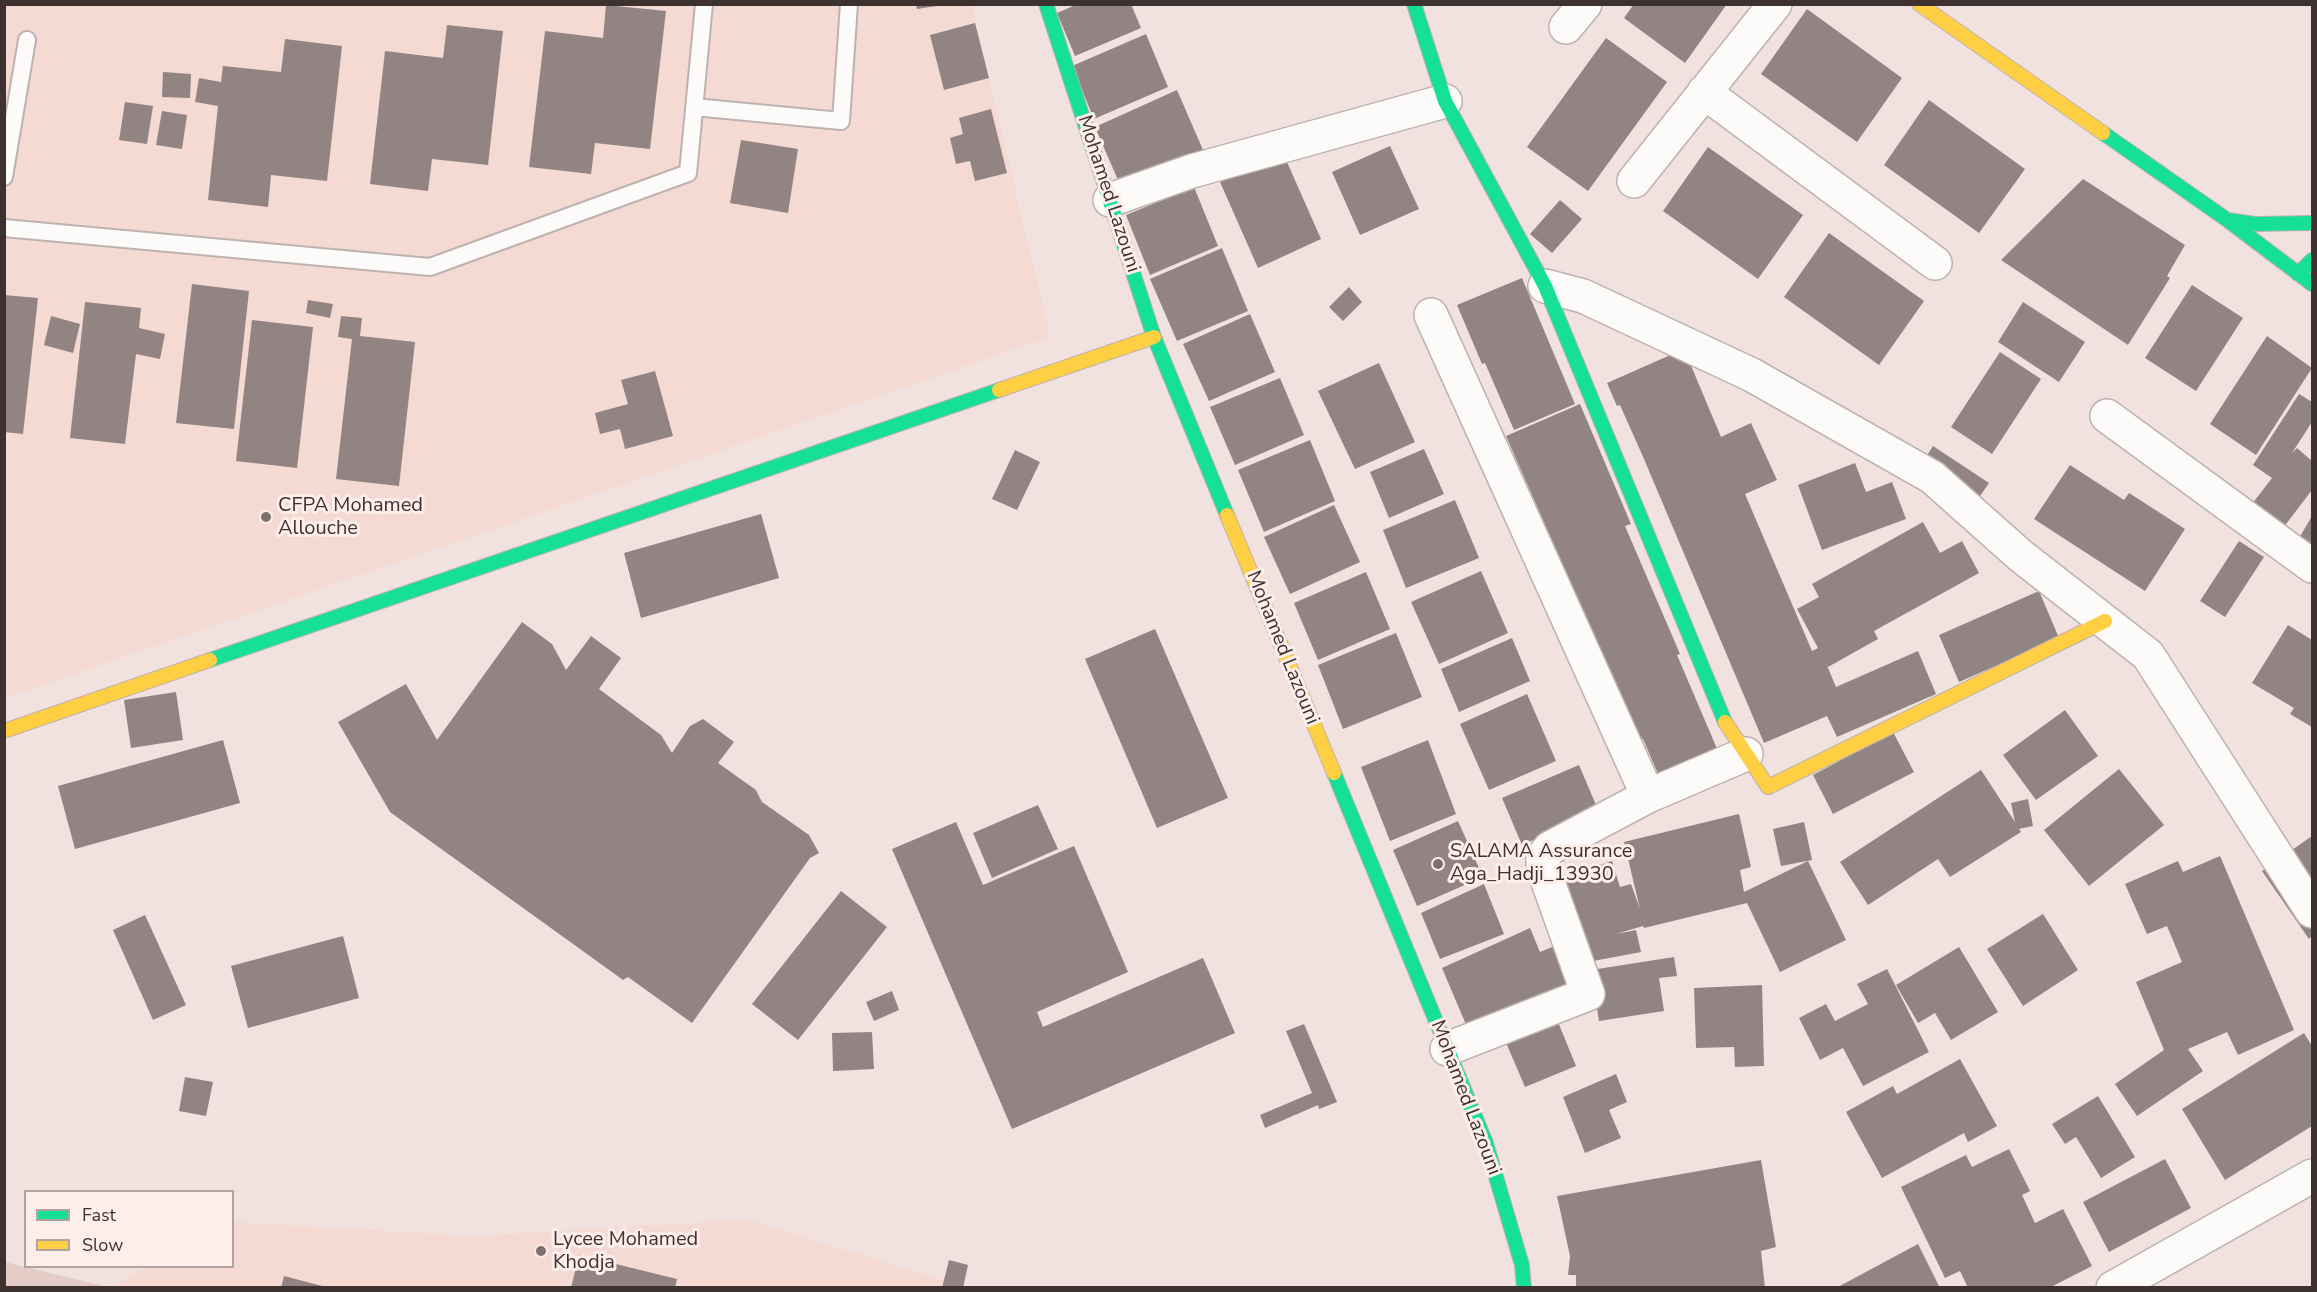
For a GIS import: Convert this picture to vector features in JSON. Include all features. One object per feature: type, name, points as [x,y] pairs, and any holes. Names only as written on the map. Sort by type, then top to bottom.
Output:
[{"type":"main road","name":"Mohamed Lazouni","points":[[1046,4],[1154,337],[1486,1143],[1522,1265],[1524,1287]]},
{"type":"main road","points":[[1414,4],[1445,101],[1545,286],[1724,720],[1768,787],[2105,621]]},
{"type":"main road","points":[[1919,4],[2226,219],[2313,284]]},
{"type":"main road","points":[[2226,219],[2255,224],[2313,224]]},
{"type":"main road","points":[[2298,274],[2313,260]]},
{"type":"main road","points":[[4,731],[1154,337]]},
{"type":"street","points":[[1634,181],[1775,4]]},
{"type":"street","points":[[1704,92],[1935,263]]},
{"type":"street","points":[[1110,200],[1192,171],[1445,101]]},
{"type":"street","points":[[1545,286],[1583,296],[1752,375],[1932,477],[2021,556],[2148,655],[2313,911]]},
{"type":"street","points":[[1431,315],[1648,796]]},
{"type":"street","points":[[2107,416],[2313,566]]},
{"type":"street","points":[[1447,1049],[1588,994],[1542,868],[1543,857],[1550,848],[1648,796],[1746,754]]},
{"type":"street","points":[[2113,1287],[2313,1176]]},
{"type":"lane","points":[[4,228],[430,267],[688,173],[704,4]]},
{"type":"lane","points":[[694,106],[841,121],[849,4]]},
{"type":"lane","points":[[4,177],[27,40]]},
{"type":"shaded area","name":"CFPA Mohamed Allouche","points":[[4,5],[972,5],[1050,337],[5,698]]},
{"type":"shaded area","name":"Lycee Mohamed Khodja","points":[[748,1220],[966,1287],[108,1288],[144,1268],[234,1268],[234,1222],[473,1236]]},
{"type":"shaded area","points":[[5,1262],[108,1287],[5,1287]]},
{"type":"building","points":[[916,4],[936,4],[937,6],[917,9]]},
{"type":"building","points":[[1078,4],[1131,4],[1141,28],[1075,56],[1057,13]]},
{"type":"building","points":[[1634,4],[1727,4],[1685,63],[1624,18]]},
{"type":"building","points":[[606,5],[666,11],[650,149],[595,143],[591,174],[529,167],[545,31],[603,38]]},
{"type":"building","points":[[1807,9],[1902,78],[1857,142],[1761,74]]},
{"type":"building","points":[[975,23],[989,78],[944,90],[930,35]]},
{"type":"building","points":[[447,25],[503,31],[488,165],[432,159],[428,191],[370,184],[385,51],[443,58]]},
{"type":"building","points":[[1146,34],[1168,87],[1094,119],[1072,66]]},
{"type":"building","points":[[1606,38],[1667,82],[1588,191],[1527,147]]},
{"type":"building","points":[[285,39],[342,46],[327,181],[271,175],[268,207],[208,200],[218,106],[195,102],[199,78],[221,82],[223,66],[281,72]]},
{"type":"building","points":[[163,72],[191,74],[190,98],[162,97]]},
{"type":"building","points":[[1177,90],[1203,150],[1121,187],[1095,127]]},
{"type":"building","points":[[1929,100],[2025,169],[1979,233],[1884,165]]},
{"type":"building","points":[[125,102],[153,106],[147,144],[119,140]]},
{"type":"building","points":[[991,109],[1007,173],[975,181],[970,161],[956,164],[950,138],[963,134],[959,118]]},
{"type":"building","points":[[162,111],[187,115],[182,149],[156,145]]},
{"type":"building","points":[[741,140],[798,149],[788,213],[730,203]]},
{"type":"building","points":[[1390,146],[1419,209],[1360,235],[1332,172]]},
{"type":"building","points":[[1708,147],[1803,215],[1758,279],[1663,211]]},
{"type":"building","points":[[1283,153],[1321,239],[1258,268],[1220,182]]},
{"type":"building","points":[[2083,179],[2185,245],[2167,276],[2170,278],[2128,345],[2001,260]]},
{"type":"building","points":[[1194,187],[1218,246],[1150,275],[1126,215]]},
{"type":"building","points":[[1560,200],[1582,219],[1552,253],[1530,234]]},
{"type":"building","points":[[1829,233],[1924,301],[1879,365],[1784,297]]},
{"type":"building","points":[[1222,248],[1248,311],[1177,341],[1150,279]]},
{"type":"building","points":[[1522,278],[1575,404],[1514,430],[1457,305]]},
{"type":"building","points":[[192,284],[249,291],[234,429],[176,423]]},
{"type":"building","points":[[2192,285],[2243,318],[2196,391],[2145,358]]},
{"type":"building","points":[[1349,287],[1362,302],[1343,321],[1329,307]]},
{"type":"building","points":[[4,295],[38,298],[23,434],[4,432]]},
{"type":"building","points":[[308,300],[333,304],[330,318],[306,313]]},
{"type":"building","points":[[85,302],[141,308],[139,328],[165,334],[160,359],[136,354],[125,444],[70,438]]},
{"type":"building","points":[[2023,302],[2085,342],[2059,382],[1998,342]]},
{"type":"building","points":[[1250,314],[1275,372],[1209,401],[1183,344]]},
{"type":"building","points":[[51,316],[80,324],[73,353],[44,345]]},
{"type":"building","points":[[341,316],[362,318],[360,336],[415,342],[399,486],[336,479],[352,339],[338,337]]},
{"type":"building","points":[[252,320],[313,327],[297,468],[236,461]]},
{"type":"building","points":[[2267,336],[2312,368],[2256,455],[2210,424]]},
{"type":"building","points":[[1684,349],[1721,437],[1751,423],[1777,480],[1745,494],[1812,651],[1818,648],[1797,609],[1819,597],[1812,584],[1923,522],[1940,553],[1962,541],[1979,573],[1874,631],[1878,639],[1828,667],[1825,661],[1836,687],[1918,651],[1936,694],[1837,737],[1827,716],[1764,743],[1644,459],[1620,405],[1617,406],[1607,383]]},
{"type":"building","points":[[2000,352],[2041,379],[1992,454],[1951,427]]},
{"type":"building","points":[[1379,363],[1415,442],[1355,469],[1318,391]]},
{"type":"building","points":[[655,371],[673,436],[625,449],[620,429],[600,434],[595,413],[628,404],[621,380]]},
{"type":"building","points":[[1280,378],[1304,435],[1235,465],[1210,407]]},
{"type":"building","points":[[2299,394],[2312,402],[2312,422],[2292,453],[2297,448],[2312,461],[2312,490],[2280,532],[2249,508],[2272,478],[2253,465]]},
{"type":"building","points":[[1580,404],[1631,524],[1625,526],[1680,654],[1677,655],[1721,758],[1662,783],[1643,739],[1640,740],[1506,436]]},
{"type":"building","points":[[1310,440],[1335,501],[1264,532],[1238,470]]},
{"type":"building","points":[[1933,446],[1989,483],[1980,496],[1924,460]]},
{"type":"building","points":[[1424,449],[1444,494],[1389,518],[1370,472]]},
{"type":"building","points":[[1015,450],[1040,462],[1017,510],[992,499]]},
{"type":"building","points":[[1855,463],[1866,492],[1892,482],[1906,519],[1822,550],[1798,485]]},
{"type":"building","points":[[2070,465],[2124,500],[2129,493],[2185,529],[2145,591],[2034,519]]},
{"type":"building","points":[[1455,500],[1479,558],[1406,588],[1383,530]]},
{"type":"building","points":[[1334,505],[1360,562],[1290,594],[1264,537]]},
{"type":"building","points":[[761,514],[779,578],[641,618],[624,553]]},
{"type":"building","points":[[2312,516],[2312,562],[2292,550]]},
{"type":"building","points":[[2239,541],[2264,557],[2225,617],[2200,601]]},
{"type":"building","points":[[1481,571],[1508,633],[1439,664],[1411,602]]},
{"type":"building","points":[[1366,572],[1390,629],[1318,660],[1294,603]]},
{"type":"building","points":[[2039,591],[2059,638],[1959,682],[1939,635]]},
{"type":"building","points":[[522,622],[552,644],[566,670],[591,636],[621,658],[599,689],[661,735],[672,753],[690,726],[703,719],[734,742],[718,763],[756,790],[762,802],[809,835],[819,853],[810,858],[692,1023],[628,977],[623,980],[390,812],[338,722],[406,684],[437,740]]},
{"type":"building","points":[[2288,625],[2312,640],[2312,727],[2290,714],[2294,708],[2252,683]]},
{"type":"building","points":[[1155,629],[1228,798],[1157,828],[1085,659]]},
{"type":"building","points":[[1396,633],[1422,697],[1343,729],[1318,665]]},
{"type":"building","points":[[1512,638],[1530,681],[1459,712],[1441,669]]},
{"type":"building","points":[[176,692],[183,740],[131,748],[124,700]]},
{"type":"building","points":[[1527,694],[1556,761],[1489,790],[1460,724]]},
{"type":"building","points":[[2065,710],[2098,756],[2036,800],[2003,755]]},
{"type":"building","points":[[1893,732],[1914,772],[1833,814],[1813,775]]},
{"type":"building","points":[[223,740],[240,803],[75,849],[58,786]]},
{"type":"building","points":[[1428,740],[1456,814],[1390,841],[1361,767]]},
{"type":"building","points":[[1579,765],[1599,812],[1522,845],[1502,798]]},
{"type":"building","points":[[2119,769],[2164,825],[2089,886],[2044,830]]},
{"type":"building","points":[[1981,770],[2015,822],[2011,803],[2028,799],[2033,826],[2019,829],[2021,832],[1950,877],[1938,859],[1868,905],[1840,862]]},
{"type":"building","points":[[1038,805],[1058,849],[992,878],[973,833]]},
{"type":"building","points":[[1739,814],[1751,867],[1740,870],[1744,892],[1808,861],[1846,940],[1780,972],[1747,903],[1616,934],[1636,930],[1641,952],[1593,961],[1589,943],[1578,946],[1557,879],[1612,861],[1620,887],[1631,884],[1640,909],[1624,842]]},
{"type":"building","name":"SALAMA Assurance Aga_Hadji_13930","points":[[1458,821],[1483,877],[1417,906],[1393,850]]},
{"type":"building","points":[[956,822],[983,885],[1074,846],[1128,972],[1037,1012],[1043,1027],[1203,958],[1235,1033],[1012,1129],[892,849]]},
{"type":"building","points":[[1804,822],[1812,860],[1781,866],[1773,829]]},
{"type":"building","points":[[2312,836],[2312,936],[2309,939],[2262,871]]},
{"type":"building","points":[[2220,856],[2294,1030],[2238,1055],[2227,1032],[2188,1049],[2203,1071],[2137,1116],[2115,1084],[2164,1050],[2136,982],[2182,962],[2167,926],[2147,934],[2125,884],[2178,861],[2183,872]]},
{"type":"building","points":[[1484,884],[1504,934],[1440,959],[1421,913]]},
{"type":"building","points":[[841,891],[887,927],[798,1040],[752,1004]]},
{"type":"building","points":[[2043,914],[2078,970],[2023,1006],[1987,949]]},
{"type":"building","points":[[145,915],[186,1005],[153,1020],[113,930]]},
{"type":"building","points":[[1530,928],[1540,952],[1560,944],[1579,987],[1470,1034],[1442,968]]},
{"type":"building","points":[[343,936],[359,998],[248,1028],[231,966]]},
{"type":"building","points":[[1959,947],[1998,1012],[1951,1040],[1935,1013],[1918,1023],[1896,985]]},
{"type":"building","points":[[1674,957],[1677,976],[1659,978],[1664,1011],[1599,1021],[1591,970]]},
{"type":"building","points":[[1887,969],[1929,1052],[1863,1086],[1843,1048],[1820,1060],[1799,1018],[1826,1004],[1835,1021],[1868,1004],[1857,984]]},
{"type":"building","points":[[1762,985],[1764,1066],[1735,1067],[1734,1047],[1696,1048],[1694,988]]},
{"type":"building","points":[[892,991],[899,1010],[874,1021],[866,1002]]},
{"type":"building","points":[[1556,1017],[1576,1066],[1525,1087],[1504,1038]]},
{"type":"building","points":[[1304,1024],[1337,1102],[1319,1109],[1318,1105],[1265,1128],[1260,1115],[1312,1093],[1286,1031]]},
{"type":"building","points":[[872,1032],[874,1069],[833,1071],[832,1033]]},
{"type":"building","points":[[2304,1033],[2312,1046],[2312,1126],[2225,1180],[2182,1109]]},
{"type":"building","points":[[1960,1059],[1997,1126],[1968,1142],[1964,1133],[1882,1178],[1846,1112],[1893,1086],[1897,1094]]},
{"type":"building","points":[[1616,1074],[1627,1102],[1609,1110],[1621,1138],[1585,1153],[1563,1097]]},
{"type":"building","points":[[185,1077],[213,1082],[206,1116],[179,1111]]},
{"type":"building","points":[[2098,1096],[2135,1157],[2101,1178],[2076,1137],[2065,1144],[2052,1124]]},
{"type":"building","points":[[2009,1149],[2030,1191],[2022,1195],[2035,1223],[2063,1209],[2092,1266],[2049,1288],[1968,1288],[1960,1271],[1945,1278],[1901,1187],[1966,1155],[1972,1167]]},
{"type":"building","points":[[2165,1159],[2191,1208],[2109,1252],[2083,1202]]},
{"type":"building","points":[[1761,1160],[1776,1247],[1761,1251],[1765,1288],[1576,1288],[1576,1275],[1568,1275],[1570,1256],[1557,1196]]},
{"type":"building","points":[[1918,1244],[1940,1288],[1836,1288]]},
{"type":"building","points":[[579,1255],[677,1279],[675,1288],[571,1288]]},
{"type":"building","points":[[949,1260],[968,1265],[963,1288],[942,1288]]},
{"type":"building","points":[[284,1276],[326,1287],[326,1288],[281,1288]]},
{"type":"traffic: fast","points":[[1046,4],[1154,337],[1227,515]]},
{"type":"traffic: fast","points":[[1414,4],[1445,101],[1545,286],[1725,722]]},
{"type":"traffic: fast","points":[[2103,133],[2226,219],[2312,284]]},
{"type":"traffic: fast","points":[[2228,220],[2255,224],[2312,223]]},
{"type":"traffic: fast","points":[[2298,274],[2312,260]]},
{"type":"traffic: fast","points":[[210,660],[999,390]]},
{"type":"traffic: fast","points":[[1334,773],[1486,1143],[1522,1265],[1524,1288]]},
{"type":"traffic: slow","points":[[1919,4],[2103,133]]},
{"type":"traffic: slow","points":[[999,390],[1154,337]]},
{"type":"traffic: slow","points":[[1227,515],[1334,773]]},
{"type":"traffic: slow","points":[[1725,722],[1768,787],[2105,621]]},
{"type":"traffic: slow","points":[[4,731],[210,660]]},
{"type":"place","name":"CFPA Mohamed Allouche","points":[[266,517]]},
{"type":"place","name":"SALAMA Assurance Aga_Hadji_13930","points":[[1438,864]]},
{"type":"place","name":"Lycee Mohamed Khodja","points":[[541,1251]]}]
